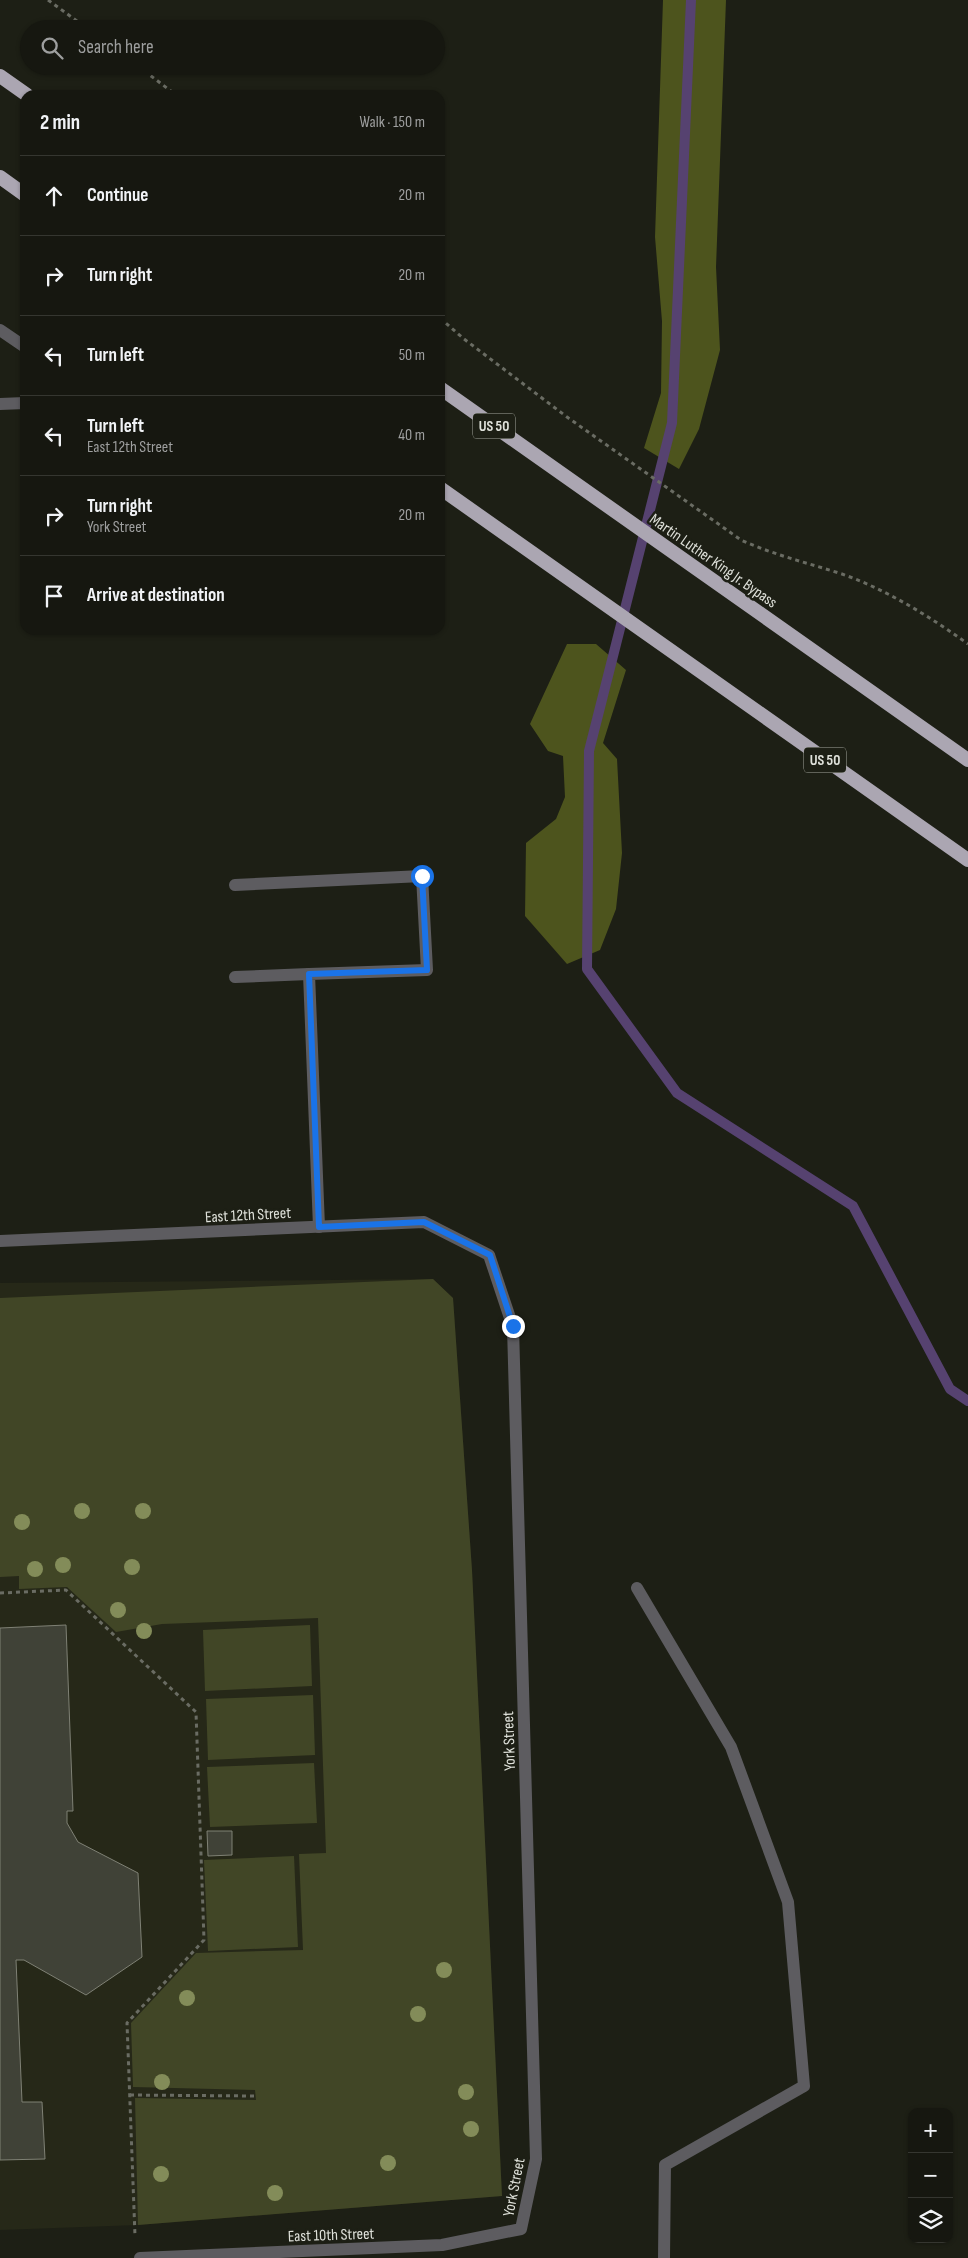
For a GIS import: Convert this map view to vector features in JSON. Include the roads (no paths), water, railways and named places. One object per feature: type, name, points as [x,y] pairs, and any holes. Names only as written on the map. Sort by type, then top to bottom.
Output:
[{"type":"highway","points":[[0,76],[20,90]]},
{"type":"highway","points":[[0,177],[20,191]]},
{"type":"highway","name":"Martin Luther King Jr. Bypass","points":[[445,392],[968,760]]},
{"type":"highway","name":"US 50","points":[[445,492],[968,860]]},
{"type":"street","points":[[0,330],[20,343]]},
{"type":"street","points":[[0,404],[20,403]]},
{"type":"street","points":[[235,885],[422,876],[427,970],[235,977]]},
{"type":"street","points":[[309,974],[319,1227]]},
{"type":"street","name":"East 12th Street","points":[[0,1241],[424,1222],[490,1255]]},
{"type":"street","name":"York Street","points":[[490,1255],[513,1326],[536,2158],[522,2229]]},
{"type":"street","points":[[637,1588],[731,1747],[788,1902],[804,2086],[665,2165],[664,2258]]},
{"type":"street","name":"East 10th Street","points":[[140,2258],[442,2245],[522,2229]]},
{"type":"waterway","points":[[691,0],[672,423],[589,751],[587,969],[677,1093],[853,1206],[950,1389],[968,1401]]}]
